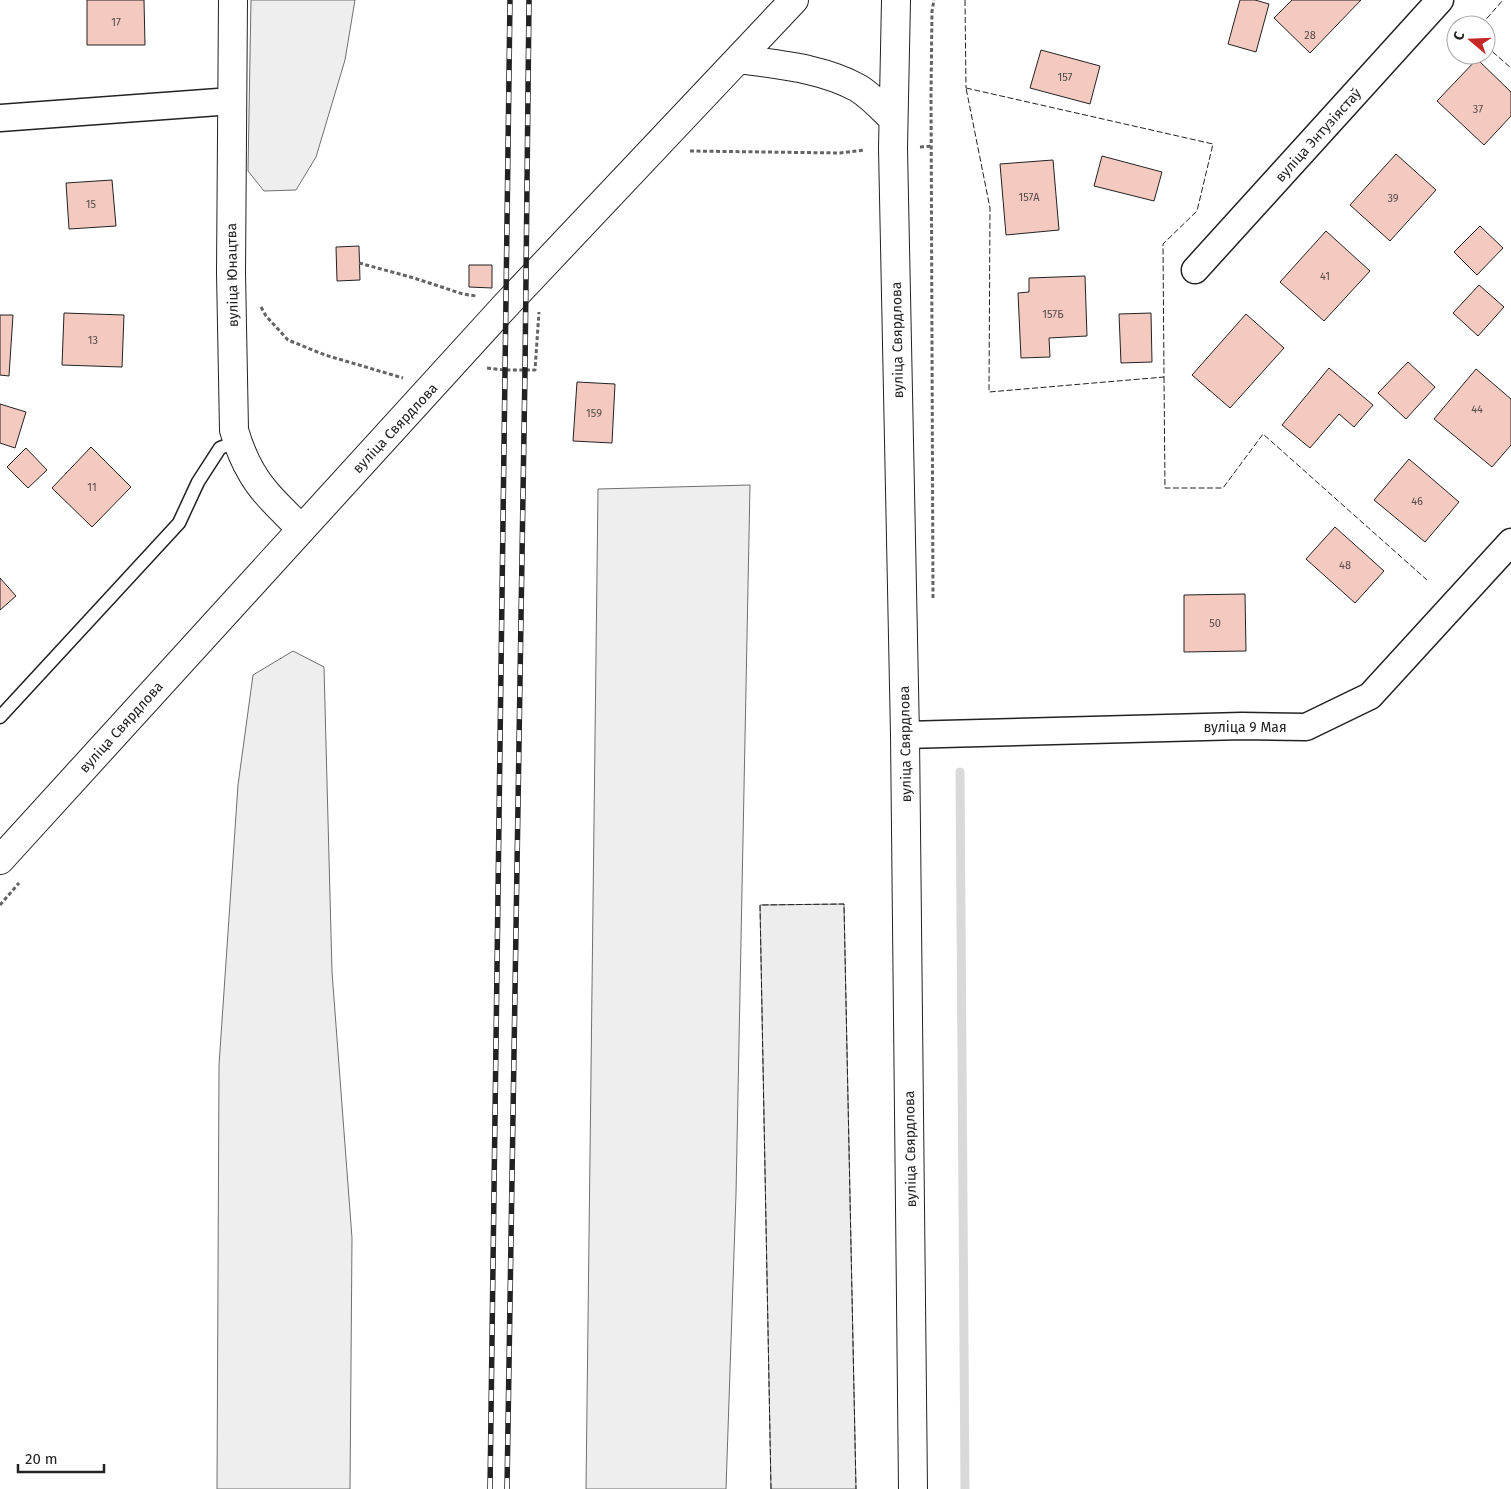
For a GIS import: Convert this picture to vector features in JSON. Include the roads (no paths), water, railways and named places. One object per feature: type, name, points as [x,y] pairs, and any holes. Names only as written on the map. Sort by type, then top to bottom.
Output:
[{"type":"street","name":"вуліца Юнацтва","points":[[233,0],[231,273],[234,430],[252,473],[271,498],[301,529]]},
{"type":"street","name":"вуліца Свярдлова","points":[[7,849],[506,305],[740,60],[794,0]]},
{"type":"street","name":"вуліца Свярдлова","points":[[896,0],[892,148],[905,735],[913,1489]]},
{"type":"street","name":"вуліца Энтузіястаў","points":[[1195,270],[1440,0]]},
{"type":"street","points":[[740,60],[782,65],[828,74],[859,89],[892,118]]},
{"type":"street","points":[[0,118],[232,101]]},
{"type":"street","name":"вуліца 9 Мая","points":[[905,735],[1242,726],[1306,727],[1370,696],[1511,542]]},
{"type":"lane","points":[[0,717],[179,523],[198,482],[220,448],[238,441]]},
{"type":"waterway","points":[[960,772],[965,1489]]},
{"type":"railway","points":[[490,1489],[510,0]]},
{"type":"railway","points":[[507,1489],[529,0]]}]
